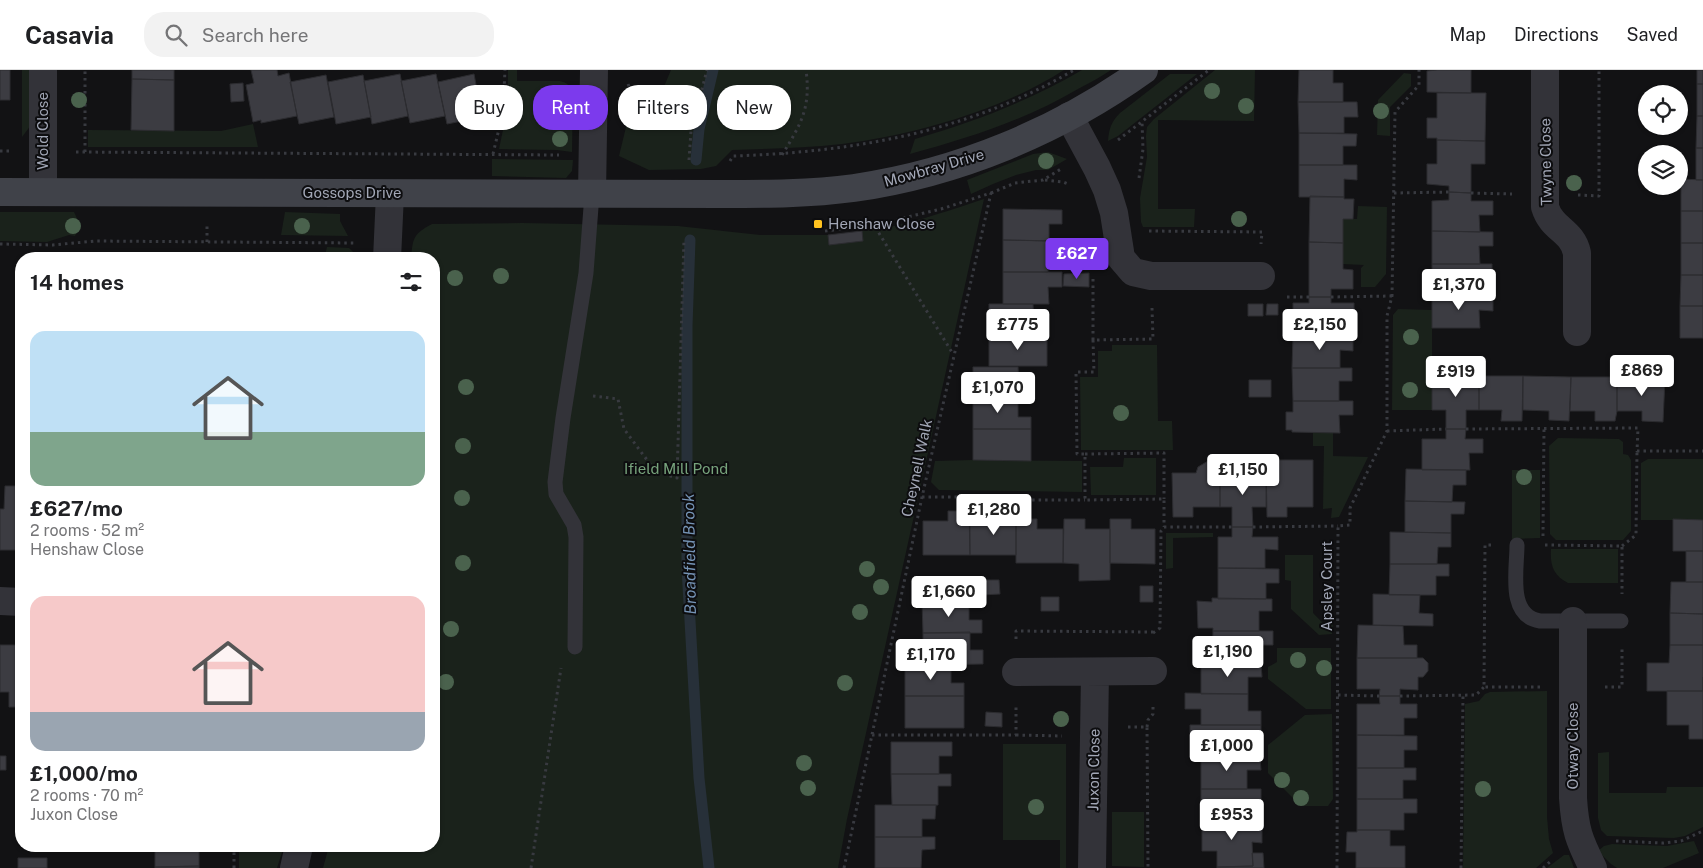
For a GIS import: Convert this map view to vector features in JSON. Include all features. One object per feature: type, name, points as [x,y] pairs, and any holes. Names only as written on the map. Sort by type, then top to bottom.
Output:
[{"type":"street","name":"Wold Close","points":[[43,70],[43,192]]},
{"type":"street","points":[[592,194],[594,70]]},
{"type":"street","name":"Mowbray Drive","points":[[713,194],[810,193],[855,188],[947,166],[1008,146],[1070,116],[1126,83],[1144,70]]},
{"type":"street","name":"Twyne Close","points":[[1545,70],[1545,207],[1553,223],[1568,234],[1575,243],[1577,252],[1577,332]]},
{"type":"street","points":[[1070,116],[1098,168],[1107,190],[1114,213],[1121,258],[1133,272],[1151,276],[1261,276]]},
{"type":"street","name":"Gossops Drive","points":[[0,192],[713,194]]},
{"type":"street","points":[[387,252],[390,194]]},
{"type":"street","points":[[0,601],[15,602]]},
{"type":"street","name":"Otway Close","points":[[1573,621],[1574,823],[1580,844],[1593,868]]},
{"type":"street","points":[[1016,672],[1153,671]]},
{"type":"street","name":"Juxon Close","points":[[1092,868],[1095,672]]},
{"type":"street","points":[[294,868],[298,852]]},
{"type":"lane","points":[[575,647],[576,537],[574,525],[556,494],[555,482],[586,273],[592,194]]},
{"type":"lane","points":[[1517,545],[1517,592],[1523,612],[1533,620],[1621,621]]},
{"type":"path","points":[[85,70],[85,152]]},
{"type":"path","points":[[493,154],[503,112],[505,70]]},
{"type":"path","points":[[688,160],[691,131],[707,70]]},
{"type":"path","points":[[782,155],[800,125],[806,108],[808,82],[806,70]]},
{"type":"path","points":[[729,162],[733,156],[782,155],[842,148],[934,129],[992,111],[1016,101],[1074,70]]},
{"type":"path","name":"Apsley Court","points":[[1337,868],[1338,526],[1350,526],[1350,508],[1387,431],[1387,316],[1392,296],[1395,112],[1419,85],[1419,70]]},
{"type":"path","points":[[1545,194],[1599,196],[1599,70]]},
{"type":"path","points":[[0,152],[552,154],[592,158]]},
{"type":"path","points":[[1394,193],[1450,192]]},
{"type":"path","name":"Cheynell Walk","points":[[844,868],[922,497],[991,193],[941,209],[874,225]]},
{"type":"path","points":[[1471,193],[1512,194]]},
{"type":"path","points":[[0,244],[53,245],[95,241],[358,243],[360,194]]},
{"type":"path","points":[[825,231],[874,225],[954,354]]},
{"type":"path","points":[[567,394],[618,399],[624,429],[656,472],[678,478],[684,239]]},
{"type":"path","points":[[1147,728],[1148,720],[1153,714],[1153,632],[1160,628],[1161,531],[1164,527],[1164,453],[1077,454],[1076,372],[1094,372],[1093,340],[1153,339],[1151,276]]},
{"type":"path","points":[[1331,297],[1392,296]]},
{"type":"path","points":[[1466,429],[1638,428],[1636,535],[1622,546]]},
{"type":"path","points":[[1387,431],[1446,429]]},
{"type":"path","points":[[1637,451],[1703,451]]},
{"type":"path","points":[[1085,454],[1085,500]]},
{"type":"path","points":[[922,497],[1010,497],[1021,500],[1164,499]]},
{"type":"path","points":[[1253,527],[1338,526]]},
{"type":"path","points":[[1164,527],[1232,527]]},
{"type":"path","points":[[531,868],[562,662],[575,647]]},
{"type":"path","points":[[1400,696],[1476,695],[1484,688]]},
{"type":"path","points":[[1461,868],[1462,695]]},
{"type":"path","points":[[1338,696],[1379,696]]},
{"type":"path","points":[[234,852],[234,868]]},
{"type":"green space","points":[[22,70],[33,70],[31,125],[22,137]]},
{"type":"green space","points":[[508,70],[517,70],[517,81],[560,81],[568,85],[533,85],[533,130],[572,130],[572,152],[499,149],[503,130],[523,130],[523,85],[508,85]]},
{"type":"green space","points":[[671,70],[1064,70],[1040,84],[985,109],[928,127],[870,140],[842,144],[732,150],[716,166],[701,169],[649,170],[619,156],[625,130],[707,130],[707,85],[665,85]]},
{"type":"green space","points":[[1082,70],[1111,70],[1058,100],[1017,119],[975,135],[910,154],[915,139],[1001,110]]},
{"type":"green space","points":[[1215,70],[1255,70],[1254,121],[1158,120],[1158,209],[1195,209],[1194,227],[1143,227],[1140,198],[1147,157],[1147,127],[1154,119]]},
{"type":"green space","points":[[1404,73],[1411,74],[1411,86],[1390,107],[1390,136],[1377,135],[1378,100]]},
{"type":"green space","points":[[1170,74],[1197,74],[1118,136],[1108,141],[1114,119]]},
{"type":"green space","points":[[253,124],[258,147],[88,147],[88,130],[221,131]]},
{"type":"green space","points":[[1048,152],[1067,159],[1048,170],[1036,170],[1016,175],[971,194],[967,180],[1033,154]]},
{"type":"green space","points":[[492,159],[573,160],[572,171],[566,178],[492,176]]},
{"type":"green space","name":"Ifield Mill Pond","points":[[984,199],[847,819],[838,868],[323,868],[327,852],[440,852],[440,252],[412,252],[415,237],[432,224],[522,223],[678,226],[760,235],[828,235],[829,245],[863,241],[862,231],[908,223]]},
{"type":"green space","points":[[1358,206],[1387,207],[1386,274],[1375,287],[1361,287],[1361,268],[1364,265],[1343,264],[1343,219],[1357,219]]},
{"type":"green space","points":[[0,212],[74,212],[78,221],[78,229],[75,236],[69,235],[47,242],[0,241]]},
{"type":"green space","points":[[285,212],[340,214],[340,221],[348,236],[281,235]]},
{"type":"green space","points":[[327,247],[349,248],[353,252],[326,252]]},
{"type":"green space","points":[[1398,309],[1432,310],[1432,410],[1392,410],[1393,315]]},
{"type":"green space","points":[[1112,345],[1157,345],[1158,421],[1172,421],[1173,450],[1081,450],[1080,377],[1098,377],[1098,351],[1112,351]]},
{"type":"green space","points":[[1313,432],[1333,432],[1333,456],[1368,457],[1339,517],[1331,518],[1332,508],[1323,509],[1324,446],[1313,446]]},
{"type":"green space","points":[[1558,438],[1619,439],[1623,442],[1623,454],[1628,455],[1631,460],[1631,531],[1623,540],[1556,540],[1550,534],[1549,446]]},
{"type":"green space","points":[[1124,458],[1156,458],[1156,495],[1091,495],[1090,467],[1123,467]]},
{"type":"green space","points":[[1648,459],[1703,459],[1703,520],[1641,520],[1641,463]]},
{"type":"green space","points":[[935,461],[1082,461],[1082,492],[939,490],[931,482]]},
{"type":"green space","points":[[1512,470],[1540,470],[1540,538],[1512,539]]},
{"type":"green space","points":[[1166,533],[1213,533],[1213,537],[1173,538],[1173,568],[1166,569]]},
{"type":"green space","points":[[1551,549],[1618,549],[1618,583],[1568,583],[1559,577],[1554,569],[1551,560]]},
{"type":"green space","points":[[1285,555],[1313,555],[1313,613],[1323,623],[1333,623],[1332,634],[1319,635],[1291,609],[1291,581],[1285,580]]},
{"type":"green space","points":[[1277,648],[1331,648],[1331,709],[1306,709],[1268,679],[1268,667],[1277,662]]},
{"type":"green space","points":[[1547,691],[1547,817],[1549,839],[1553,853],[1536,868],[1463,868],[1465,704],[1479,701],[1485,694],[1490,692]]},
{"type":"green space","points":[[1332,714],[1333,799],[1328,806],[1301,806],[1268,773],[1268,745],[1305,715]]},
{"type":"green space","points":[[1003,744],[1066,744],[1066,868],[1060,868],[1060,840],[1003,840]]},
{"type":"green space","points":[[1609,752],[1609,793],[1666,793],[1667,787],[1703,787],[1703,827],[1685,836],[1674,838],[1607,836],[1601,830],[1598,818],[1598,753]]},
{"type":"green space","points":[[1112,812],[1144,812],[1144,867],[1112,866]]},
{"type":"green space","points":[[1694,841],[1699,853],[1663,868],[1617,868],[1598,851],[1604,846],[1612,844],[1667,846]]},
{"type":"green space","points":[[239,852],[282,852],[277,868],[239,868]]},
{"type":"green space","points":[[1564,855],[1569,855],[1574,868],[1547,868]]},
{"type":"building","points":[[0,70],[10,70],[10,100],[0,100]]},
{"type":"building","points":[[132,70],[174,70],[174,80],[132,79]]},
{"type":"building","points":[[251,70],[277,70],[278,76],[289,73],[297,116],[261,123],[261,120],[253,122],[246,85],[254,83]]},
{"type":"building","points":[[1299,70],[1333,70],[1333,83],[1343,83],[1343,102],[1298,102]]},
{"type":"building","points":[[1471,70],[1471,93],[1427,92],[1427,71]]},
{"type":"building","points":[[1697,70],[1703,70],[1703,84],[1697,84]]},
{"type":"building","points":[[400,74],[408,116],[372,124],[364,81]]},
{"type":"building","points":[[436,74],[445,116],[410,123],[401,81]]},
{"type":"building","points":[[474,74],[476,85],[455,85],[455,122],[447,124],[438,82]]},
{"type":"building","points":[[326,75],[334,117],[299,124],[290,82]]},
{"type":"building","points":[[363,75],[371,117],[336,124],[328,82]]},
{"type":"building","points":[[132,79],[174,80],[174,131],[131,130]]},
{"type":"building","points":[[243,83],[244,101],[231,102],[230,84]]},
{"type":"building","points":[[1697,84],[1703,84],[1703,116],[1697,116]]},
{"type":"building","points":[[1437,93],[1486,93],[1485,141],[1427,138],[1427,118],[1437,118]]},
{"type":"building","points":[[1298,102],[1357,102],[1358,117],[1344,117],[1344,133],[1299,133]]},
{"type":"building","points":[[1697,116],[1703,116],[1703,148],[1696,148]]},
{"type":"building","points":[[1299,133],[1357,134],[1356,146],[1343,146],[1343,165],[1299,165]]},
{"type":"building","points":[[1437,140],[1485,141],[1485,164],[1471,164],[1471,193],[1449,192],[1449,186],[1427,184],[1427,164],[1437,164]]},
{"type":"building","points":[[1696,148],[1703,148],[1703,180],[1696,180]]},
{"type":"building","points":[[1299,165],[1357,165],[1357,180],[1344,179],[1344,197],[1299,197]]},
{"type":"building","points":[[1688,179],[1703,180],[1703,211],[1681,211],[1681,195],[1688,195]]},
{"type":"building","points":[[1449,192],[1471,193],[1471,201],[1493,201],[1493,215],[1479,215],[1480,232],[1432,231],[1432,201],[1449,200]]},
{"type":"building","points":[[1310,196],[1354,199],[1353,219],[1343,219],[1343,243],[1309,242]]},
{"type":"building","points":[[1003,209],[1062,210],[1062,224],[1049,224],[1049,241],[1003,240]]},
{"type":"building","points":[[1681,211],[1703,211],[1703,243],[1681,243]]},
{"type":"building","points":[[862,231],[863,241],[829,245],[828,235]]},
{"type":"building","points":[[1432,231],[1493,232],[1493,246],[1479,246],[1480,264],[1432,264]]},
{"type":"building","points":[[1003,240],[1061,241],[1061,253],[1048,253],[1048,272],[1003,272]]},
{"type":"building","points":[[1309,242],[1343,243],[1343,269],[1353,270],[1353,289],[1331,289],[1331,297],[1309,297]]},
{"type":"building","points":[[1681,243],[1703,243],[1703,275],[1681,275]]},
{"type":"building","points":[[1432,264],[1492,264],[1492,276],[1479,276],[1478,296],[1432,296]]},
{"type":"building","points":[[1003,272],[1062,272],[1062,287],[1048,287],[1049,304],[1003,304]]},
{"type":"building","points":[[1089,273],[1089,287],[1063,286],[1064,274]]},
{"type":"building","points":[[1681,275],[1703,275],[1703,306],[1680,306]]},
{"type":"building","points":[[1432,296],[1493,296],[1493,311],[1479,310],[1480,328],[1432,328]]},
{"type":"building","points":[[1309,297],[1331,297],[1331,303],[1354,303],[1354,318],[1340,318],[1340,337],[1293,336],[1293,303],[1309,303]]},
{"type":"building","points":[[989,304],[1033,304],[1034,323],[1047,323],[1047,336],[989,335]]},
{"type":"building","points":[[1248,304],[1263,304],[1263,316],[1248,316]]},
{"type":"building","points":[[1267,304],[1278,304],[1278,315],[1266,315]]},
{"type":"building","points":[[1680,306],[1703,306],[1703,338],[1680,338]]},
{"type":"building","points":[[989,335],[1047,336],[1047,366],[989,366]]},
{"type":"building","points":[[1293,336],[1353,336],[1353,351],[1340,350],[1340,368],[1292,368]]},
{"type":"building","points":[[973,367],[1018,367],[1019,384],[1032,384],[1032,398],[973,398]]},
{"type":"building","points":[[1292,368],[1352,368],[1352,381],[1339,381],[1339,401],[1293,401]]},
{"type":"building","points":[[1432,375],[1479,376],[1479,410],[1466,410],[1466,429],[1446,429],[1446,410],[1432,410]]},
{"type":"building","points":[[1479,376],[1523,376],[1522,421],[1501,421],[1502,410],[1479,410]]},
{"type":"building","points":[[1523,376],[1571,377],[1569,421],[1549,420],[1549,411],[1523,410]]},
{"type":"building","points":[[1571,377],[1617,377],[1617,411],[1615,421],[1595,421],[1595,411],[1570,411]]},
{"type":"building","points":[[1617,377],[1665,378],[1663,422],[1642,421],[1642,411],[1617,411]]},
{"type":"building","points":[[1249,380],[1271,380],[1271,397],[1249,397]]},
{"type":"building","points":[[973,398],[1018,398],[1018,417],[1031,417],[1031,429],[973,429]]},
{"type":"building","points":[[1293,401],[1353,401],[1353,415],[1339,415],[1340,433],[1292,432],[1292,430],[1286,430],[1286,412],[1293,412]]},
{"type":"building","points":[[973,429],[1031,429],[1031,461],[973,460]]},
{"type":"building","points":[[1446,429],[1466,429],[1465,439],[1483,439],[1483,453],[1469,453],[1470,470],[1422,470],[1422,439],[1446,439]]},
{"type":"building","points":[[1266,460],[1313,460],[1313,507],[1287,507],[1287,517],[1267,517]]},
{"type":"building","points":[[1208,461],[1217,466],[1220,473],[1220,507],[1193,507],[1193,517],[1173,517],[1172,473],[1196,473],[1198,467]]},
{"type":"building","points":[[1406,469],[1466,470],[1466,485],[1453,485],[1452,502],[1405,501]]},
{"type":"building","points":[[1220,473],[1266,473],[1266,507],[1252,507],[1253,527],[1232,527],[1232,507],[1220,507]]},
{"type":"building","points":[[5,486],[15,486],[15,550],[0,550],[0,509],[4,509]]},
{"type":"building","points":[[1405,501],[1465,502],[1464,514],[1451,514],[1451,533],[1405,532]]},
{"type":"building","points":[[948,511],[969,511],[970,555],[923,555],[923,521],[948,521]]},
{"type":"building","points":[[996,512],[1016,512],[1016,555],[970,555],[970,521],[996,522]]},
{"type":"building","points":[[1016,519],[1037,519],[1037,529],[1063,529],[1063,563],[1016,563]]},
{"type":"building","points":[[1064,519],[1085,519],[1085,529],[1110,529],[1110,580],[1079,581],[1079,564],[1063,563]]},
{"type":"building","points":[[1110,519],[1131,519],[1131,529],[1155,529],[1155,564],[1110,563]]},
{"type":"building","points":[[1673,519],[1703,520],[1703,551],[1673,551]]},
{"type":"building","points":[[1232,527],[1253,527],[1252,537],[1278,537],[1278,550],[1265,549],[1265,568],[1218,568],[1218,537],[1232,537]]},
{"type":"building","points":[[1390,532],[1451,533],[1451,547],[1438,547],[1437,564],[1390,564]]},
{"type":"building","points":[[1686,551],[1703,551],[1703,582],[1686,582]]},
{"type":"building","points":[[1390,564],[1449,564],[1449,576],[1436,576],[1436,595],[1389,595]]},
{"type":"building","points":[[1218,568],[1279,569],[1279,583],[1266,583],[1266,599],[1218,599]]},
{"type":"building","points":[[981,580],[999,580],[1000,594],[981,595]]},
{"type":"building","points":[[1671,582],[1703,582],[1703,614],[1670,613]]},
{"type":"building","points":[[1140,586],[1153,586],[1153,602],[1140,602]]},
{"type":"building","points":[[1373,594],[1420,595],[1419,613],[1433,614],[1433,626],[1373,625]]},
{"type":"building","points":[[1041,597],[1059,597],[1059,611],[1041,611]]},
{"type":"building","points":[[1212,598],[1272,599],[1272,611],[1259,611],[1259,631],[1213,631],[1213,628],[1198,628],[1197,601],[1212,602]]},
{"type":"building","points":[[969,601],[969,620],[982,620],[982,633],[923,633],[922,602]]},
{"type":"building","points":[[1670,613],[1703,614],[1703,645],[1670,645]]},
{"type":"building","points":[[1358,625],[1403,626],[1404,645],[1417,645],[1417,658],[1357,658]]},
{"type":"building","points":[[1213,631],[1273,631],[1273,645],[1260,645],[1259,663],[1212,663]]},
{"type":"building","points":[[970,632],[970,650],[983,650],[983,664],[923,665],[923,633]]},
{"type":"building","points":[[0,645],[15,645],[15,707],[9,707],[9,692],[0,692]]},
{"type":"building","points":[[1670,645],[1703,645],[1703,691],[1647,691],[1647,663],[1669,663]]},
{"type":"building","points":[[1357,658],[1423,658],[1428,663],[1428,671],[1423,677],[1418,677],[1418,690],[1400,689],[1400,696],[1379,696],[1380,689],[1357,689]]},
{"type":"building","points":[[1201,663],[1261,663],[1262,677],[1248,677],[1248,694],[1201,694]]},
{"type":"building","points":[[905,665],[951,665],[951,683],[964,683],[964,696],[905,696]]},
{"type":"building","points":[[1667,691],[1703,691],[1703,739],[1689,739],[1689,725],[1667,725]]},
{"type":"building","points":[[1185,693],[1248,694],[1248,711],[1261,711],[1261,725],[1201,725],[1201,709],[1185,709]]},
{"type":"building","points":[[905,696],[964,696],[964,728],[905,728]]},
{"type":"building","points":[[1379,696],[1400,696],[1400,704],[1417,704],[1417,718],[1404,718],[1404,735],[1357,735],[1357,704],[1380,704]]},
{"type":"building","points":[[986,712],[1002,713],[1002,727],[985,726]]},
{"type":"building","points":[[1190,725],[1261,725],[1261,739],[1248,740],[1248,757],[1190,757]]},
{"type":"building","points":[[1357,735],[1417,736],[1417,750],[1404,750],[1404,768],[1357,768]]},
{"type":"building","points":[[891,742],[952,742],[952,756],[939,756],[939,774],[891,774]]},
{"type":"building","points":[[0,756],[6,756],[6,770],[0,770]]},
{"type":"building","points":[[1201,757],[1260,757],[1261,770],[1247,770],[1247,789],[1201,789]]},
{"type":"building","points":[[1357,768],[1416,768],[1416,780],[1403,780],[1403,799],[1357,799]]},
{"type":"building","points":[[891,774],[951,774],[951,786],[938,786],[938,805],[892,805]]},
{"type":"building","points":[[1201,789],[1261,789],[1261,803],[1248,803],[1248,820],[1201,820]]},
{"type":"building","points":[[1357,799],[1417,799],[1417,813],[1404,813],[1404,830],[1357,830]]},
{"type":"building","points":[[875,805],[936,805],[935,819],[922,819],[922,837],[875,837]]},
{"type":"building","points":[[1202,820],[1248,820],[1262,822],[1262,843],[1252,842],[1253,866],[1217,867],[1217,851],[1202,851]]},
{"type":"building","points":[[1357,830],[1390,830],[1390,846],[1405,846],[1405,868],[1356,868],[1356,852],[1346,852],[1347,832],[1357,832]]},
{"type":"building","points":[[875,837],[935,837],[935,849],[922,850],[921,868],[875,868]]},
{"type":"building","points":[[155,852],[199,852],[199,866],[155,867]]},
{"type":"building","points":[[1252,853],[1263,853],[1264,868],[1217,868],[1253,866]]},
{"type":"building","points":[[18,858],[47,858],[47,868],[18,868]]},
{"type":"building","points":[[199,866],[199,868],[155,868],[155,867]]},
{"type":"waterway","name":"Broadfield Brook","points":[[696,160],[699,129],[713,70]]},
{"type":"waterway","name":"Broadfield Brook","points":[[690,240],[687,326],[687,568],[699,778],[709,868]]},
{"type":"place","name":"Henshaw Close","points":[[818,224]]}]
